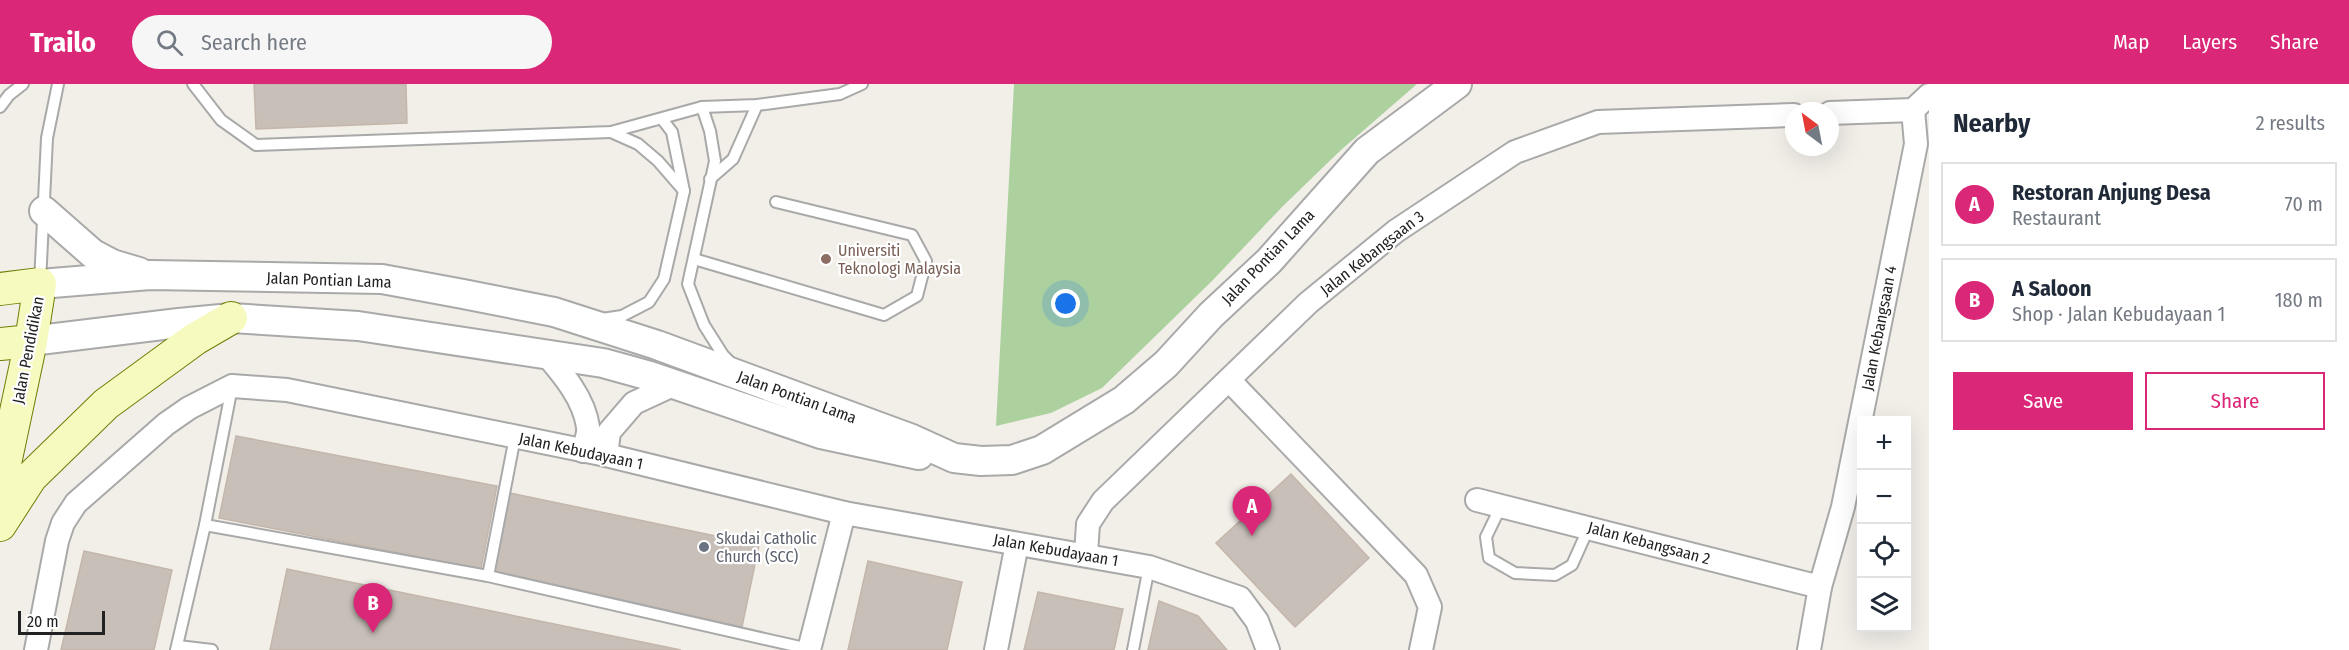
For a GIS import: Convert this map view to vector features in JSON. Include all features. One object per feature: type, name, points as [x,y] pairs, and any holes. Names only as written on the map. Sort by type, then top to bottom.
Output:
[{"type":"main road","name":"Jalan Pontian Lama","points":[[0,289],[40,284]]},
{"type":"main road","name":"Jalan Pendidikan","points":[[0,487],[31,341],[40,284]]},
{"type":"main road","points":[[0,525],[31,477],[106,404],[195,339],[231,318]]},
{"type":"main road","points":[[0,344],[31,341]]},
{"type":"street","name":"Jalan Pontian Lama","points":[[40,284],[150,275],[382,279],[555,312],[657,345],[912,439],[954,458],[981,461],[1012,460],[1042,450],[1124,400],[1166,364],[1211,315],[1269,261],[1367,151],[1458,84]]},
{"type":"street","points":[[1839,112],[1921,103]]},
{"type":"street","name":"Jalan Kebangsaan 4","points":[[1809,650],[1820,587],[1843,507],[1916,144],[1921,103]]},
{"type":"street","name":"Jalan Kebangsaan 3","points":[[1086,554],[1088,524],[1102,501],[1308,303],[1396,231],[1515,152],[1598,122],[1785,114]]},
{"type":"street","points":[[44,211],[93,254],[112,264],[150,275]]},
{"type":"street","points":[[31,341],[179,322],[231,318],[358,326],[544,352],[603,363],[675,384],[821,434],[907,454],[954,458]]},
{"type":"street","points":[[544,352],[575,392],[599,430],[606,455]]},
{"type":"street","points":[[1229,380],[1416,575],[1430,607],[1421,650]]},
{"type":"street","points":[[583,451],[599,430],[634,403],[675,384]]},
{"type":"street","points":[[36,650],[57,541],[63,523],[76,503],[166,424],[189,408],[232,386]]},
{"type":"street","name":"Jalan Kebudayaan 1","points":[[232,386],[287,390],[606,455],[844,513],[1086,554],[1149,567],[1240,598],[1257,621],[1268,650]]},
{"type":"street","name":"Jalan Kebangsaan 2","points":[[1477,500],[1820,587]]},
{"type":"street","points":[[809,650],[844,513]]},
{"type":"street","points":[[996,650],[1017,544]]},
{"type":"lane","points":[[0,107],[9,95],[23,84]]},
{"type":"lane","points":[[40,284],[47,138],[58,84]]},
{"type":"lane","points":[[193,84],[221,120],[256,145],[611,132],[702,107],[757,105],[840,94],[862,84]]},
{"type":"lane","points":[[710,179],[733,159],[757,105]]},
{"type":"lane","points":[[702,107],[710,130],[715,161],[688,284],[704,325],[723,355],[747,378]]},
{"type":"lane","points":[[555,312],[590,320],[622,316],[649,302],[664,279],[684,191],[672,132],[662,119]]},
{"type":"lane","points":[[611,132],[638,144],[684,191]]},
{"type":"lane","points":[[694,259],[884,315],[917,296],[926,261],[912,235],[776,202]]},
{"type":"lane","points":[[212,650],[177,648],[206,525],[232,386]]},
{"type":"lane","points":[[489,576],[516,437]]},
{"type":"lane","points":[[1501,506],[1486,537],[1489,558],[1515,573],[1555,575],[1572,565],[1589,527]]},
{"type":"lane","points":[[206,525],[489,576],[809,650]]},
{"type":"lane","points":[[1133,650],[1149,567]]},
{"type":"green space","points":[[1014,84],[1417,84],[1341,150],[1102,388],[1051,413],[996,426]]},
{"type":"building","points":[[254,84],[406,84],[407,123],[256,129]]},
{"type":"building","points":[[236,436],[497,486],[481,569],[219,518]]},
{"type":"building","points":[[1291,474],[1369,558],[1295,627],[1216,543]]},
{"type":"building","points":[[510,493],[759,545],[742,627],[492,575]]},
{"type":"building","points":[[84,551],[172,570],[154,650],[61,650]]},
{"type":"building","points":[[868,561],[962,582],[947,650],[848,650]]},
{"type":"building","points":[[287,569],[681,650],[270,650]]},
{"type":"building","points":[[1038,592],[1123,609],[1114,650],[1024,650]]},
{"type":"building","points":[[1159,601],[1198,616],[1227,650],[1148,650]]},
{"type":"place","name":"Universiti Teknologi Malaysia","points":[[826,259]]},
{"type":"place","name":"Restoran Anjung Desa","points":[[1252,536]]},
{"type":"place","name":"Skudai Catholic Church (SCC)","points":[[704,547]]},
{"type":"place","name":"A Saloon","points":[[373,633]]}]
